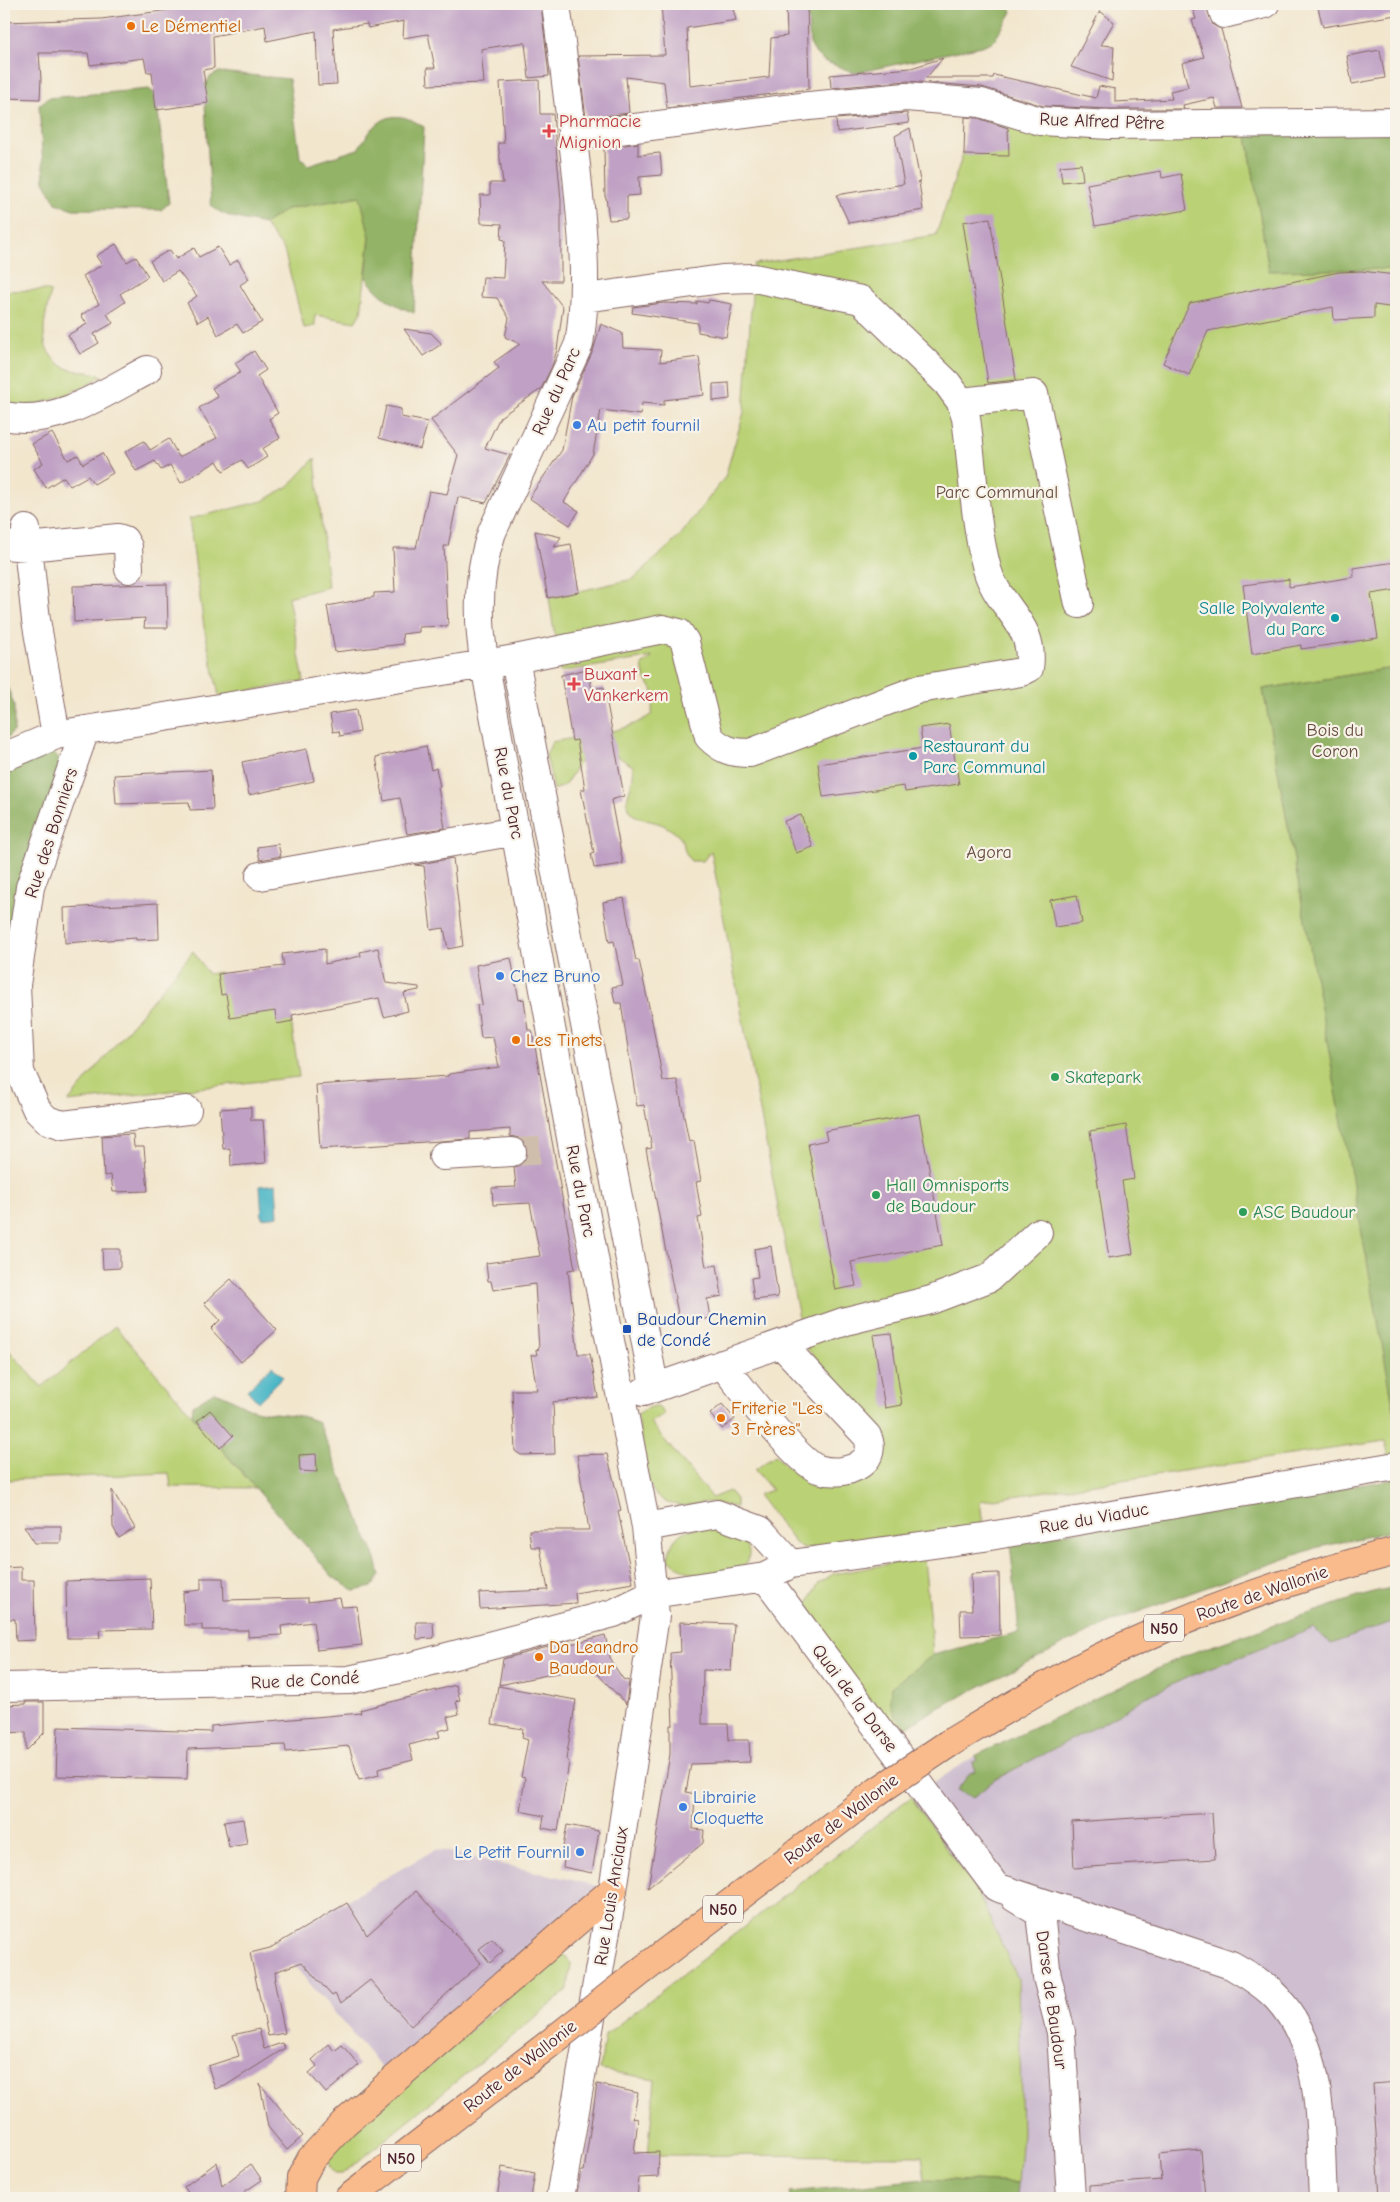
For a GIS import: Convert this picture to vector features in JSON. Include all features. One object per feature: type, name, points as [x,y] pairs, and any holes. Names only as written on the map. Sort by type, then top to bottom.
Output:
[{"type":"main road","name":"Route de Wallonie","points":[[349,2198],[644,1969],[878,1791],[948,1744],[1029,1696],[1129,1643],[1269,1588],[1396,1551]]},
{"type":"main road","points":[[300,2198],[301,2178],[311,2159],[343,2124],[613,1890]]},
{"type":"street","name":"Rue du Parc","points":[[556,4],[572,136],[584,265],[585,298],[579,344],[492,532],[483,558],[480,610],[484,665],[537,946],[563,1149],[620,1400],[646,1527],[653,1594]]},
{"type":"street","points":[[1221,4],[1224,14],[1265,4]]},
{"type":"street","name":"Rue Alfred Pêtre","points":[[572,136],[809,106],[906,97],[981,103],[1040,121],[1110,125],[1396,122]]},
{"type":"street","points":[[4,758],[56,735],[484,665],[663,629],[679,633],[685,642],[709,737],[719,747],[734,753],[750,753],[920,689],[1021,672],[1029,668],[1030,658],[1026,632],[996,590],[988,569],[979,525],[966,418],[961,402],[946,383],[861,300],[754,278],[722,280],[585,298]]},
{"type":"street","points":[[6,417],[51,414],[74,408],[147,370]]},
{"type":"street","points":[[961,402],[1034,394],[1079,604]]},
{"type":"street","points":[[56,735],[36,620],[19,540],[118,538],[124,540],[128,546],[129,568]]},
{"type":"street","name":"Rue du Parc","points":[[516,659],[652,1380],[659,1386]]},
{"type":"street","name":"Rue des Bonniers","points":[[85,730],[30,888],[16,985],[20,1072],[36,1110],[47,1120],[63,1125],[187,1110]]},
{"type":"street","points":[[260,876],[516,831]]},
{"type":"street","points":[[537,946],[569,940]]},
{"type":"street","points":[[443,1156],[512,1152]]},
{"type":"street","points":[[620,1400],[846,1321],[931,1300],[989,1278],[1038,1233]]},
{"type":"street","points":[[722,1364],[788,1443],[818,1468],[839,1471],[850,1470],[860,1466],[868,1456],[871,1443],[867,1436],[780,1344]]},
{"type":"street","name":"Rue du Viaduc","points":[[653,1594],[765,1577],[791,1564],[984,1537],[1396,1466]]},
{"type":"street","points":[[646,1527],[717,1514],[760,1530],[791,1564]]},
{"type":"street","name":"Quai de la Darse","points":[[765,1577],[996,1887]]},
{"type":"street","name":"Rue de Condé","points":[[4,1687],[349,1680],[413,1666],[614,1613],[653,1594]]},
{"type":"street","name":"Rue Louis Anciaux","points":[[560,2198],[613,1890],[655,1616],[653,1594]]},
{"type":"street","points":[[996,1887],[1231,1965],[1254,1979],[1277,1999],[1304,2041],[1317,2087],[1323,2198]]},
{"type":"street","name":"Darse de Baudour","points":[[996,1887],[1040,1913],[1047,1977],[1060,2032],[1070,2198]]},
{"type":"shaded area","points":[[1396,1587],[1396,2198],[789,2198],[790,2192],[924,2179],[922,2156],[648,2155],[655,2079],[600,2070],[605,2035],[902,1803],[975,1756],[1188,1654],[1373,1592]]},
{"type":"shaded area","points":[[436,1849],[607,1888],[390,2077],[274,1942]]},
{"type":"green space","points":[[807,4],[1009,4],[1012,12],[994,41],[982,46],[855,73],[824,61],[816,54],[810,44]]},
{"type":"green space","points":[[219,72],[289,79],[300,156],[308,165],[358,149],[371,130],[385,119],[402,117],[424,127],[414,313],[387,299],[376,290],[366,277],[370,237],[360,196],[287,209],[264,224],[228,216],[211,205],[204,87],[210,77]]},
{"type":"green space","points":[[149,89],[156,95],[169,203],[161,210],[73,209],[56,203],[44,181],[39,105],[48,98]]},
{"type":"green space","name":"Parc Communal","points":[[979,106],[1246,130],[1269,270],[1396,269],[1396,671],[1387,669],[1263,689],[1388,1369],[1396,1421],[1396,1456],[1389,1457],[1385,1441],[980,1501],[983,1526],[803,1549],[795,1543],[758,1495],[772,1490],[755,1470],[775,1455],[797,1474],[812,1482],[824,1485],[851,1484],[874,1474],[881,1465],[885,1454],[883,1440],[858,1403],[797,1338],[801,1329],[711,851],[703,861],[691,861],[686,854],[681,839],[675,832],[660,824],[642,819],[628,809],[628,794],[633,777],[633,766],[615,755],[579,763],[565,785],[554,790],[546,755],[552,742],[617,730],[641,721],[652,714],[653,691],[644,676],[642,665],[653,657],[560,672],[549,598],[633,579],[679,537],[725,477],[744,412],[754,264],[936,235]]},
{"type":"green space","points":[[1396,129],[1396,269],[1269,271],[1246,130]]},
{"type":"green space","points":[[361,196],[370,237],[361,313],[355,322],[315,315],[315,326],[304,328],[284,250],[264,224],[287,209]]},
{"type":"green space","points":[[47,290],[51,292],[46,312],[44,333],[48,352],[64,367],[102,376],[79,389],[46,402],[8,408],[4,291]]},
{"type":"green space","points":[[315,458],[328,587],[288,597],[304,681],[219,696],[204,627],[189,519],[263,501],[289,486]]},
{"type":"green space","name":"Bois du Coron","points":[[1387,669],[1396,671],[1396,1421],[1263,689]]},
{"type":"green space","points":[[4,678],[14,705],[14,731],[4,741]]},
{"type":"green space","points":[[49,751],[59,758],[65,770],[13,953],[4,958],[4,771]]},
{"type":"green space","points":[[193,951],[208,974],[219,972],[222,994],[286,985],[299,1077],[68,1102]]},
{"type":"green space","points":[[115,1326],[255,1488],[171,1487],[169,1473],[4,1480],[4,1345],[42,1387]]},
{"type":"green space","points":[[214,1392],[249,1408],[301,1416],[318,1422],[376,1559],[380,1575],[372,1587],[354,1591],[333,1577],[192,1415],[193,1405]]},
{"type":"green space","points":[[650,1407],[658,1407],[665,1414],[650,1422],[712,1498],[729,1491],[736,1499],[736,1507],[707,1502],[684,1506],[667,1503],[655,1494],[649,1484],[637,1416],[643,1410]]},
{"type":"green space","points":[[1396,1479],[1396,1530],[1315,1548],[1124,1617],[1072,1640],[934,1710],[907,1728],[898,1719],[891,1706],[891,1687],[933,1655],[1019,1632],[1010,1542]]},
{"type":"green space","points":[[717,1525],[739,1537],[748,1548],[749,1555],[740,1571],[711,1576],[693,1574],[676,1565],[668,1558],[674,1540],[679,1535],[691,1529]]},
{"type":"green space","points":[[924,1558],[933,1655],[891,1687],[896,1717],[907,1728],[891,1740],[805,1609],[818,1584],[833,1574]]},
{"type":"green space","points":[[1396,1587],[1396,1620],[1331,1644],[1314,1628],[1191,1676],[1151,1694],[1110,1719],[994,1780],[973,1798],[957,1790],[970,1773],[975,1771],[972,1763],[977,1760],[975,1756],[1188,1654],[1373,1592]]},
{"type":"green space","points":[[911,1797],[979,1895],[1018,1979],[1022,2133],[1018,2183],[925,2179],[922,2156],[648,2155],[655,2079],[600,2070],[605,2035]]},
{"type":"green space","points":[[562,1951],[571,1963],[568,1990],[370,2152],[342,2174],[335,2174],[330,2168],[329,2162],[332,2150]]},
{"type":"green space","points":[[925,2179],[1018,2183],[1017,2198],[789,2198],[790,2192]]},
{"type":"water","points":[[276,1184],[278,1216],[262,1218],[260,1186]]},
{"type":"water","points":[[272,1366],[283,1377],[258,1402],[247,1390]]},
{"type":"building","points":[[215,4],[541,4],[549,76],[529,78],[525,43],[519,43],[481,49],[484,83],[428,85],[427,68],[435,68],[428,34],[403,38],[404,21],[368,28],[367,24],[333,29],[337,84],[318,85],[316,31],[267,41],[265,26],[213,36],[214,68],[203,70],[208,103],[156,110],[152,72],[147,72],[144,58],[90,65],[88,53],[39,53],[40,99],[4,98],[4,22],[101,19]]},
{"type":"building","points":[[661,4],[685,4],[685,7],[732,5],[736,20],[687,28],[690,86],[769,77],[771,38],[787,36],[786,4],[807,4],[809,89],[667,108],[664,82],[626,77],[629,113],[586,118],[578,56],[665,55]]},
{"type":"building","points":[[1317,4],[1396,4],[1396,15],[1323,27]]},
{"type":"building","points":[[1206,6],[1213,25],[1221,29],[1242,108],[1217,108],[1214,98],[1183,105],[1184,109],[1110,109],[1043,106],[982,87],[907,81],[831,88],[830,75],[911,68],[943,58],[926,78],[993,78],[994,75],[1096,98],[1099,86],[1115,89],[1115,102],[1172,99],[1170,91],[1188,87],[1182,63],[1204,57],[1192,20],[1196,19],[1193,10]]},
{"type":"building","points":[[1100,11],[1114,22],[1101,45],[1114,46],[1112,81],[1071,67]]},
{"type":"building","points":[[1380,50],[1385,78],[1352,84],[1347,56]]},
{"type":"building","points":[[539,80],[540,114],[553,114],[561,200],[561,281],[542,281],[563,307],[557,350],[552,366],[541,389],[500,417],[485,448],[510,455],[486,503],[458,497],[448,546],[444,546],[448,626],[419,627],[419,632],[402,634],[403,644],[335,652],[327,606],[374,597],[374,593],[395,592],[393,548],[416,548],[429,491],[447,494],[458,455],[431,420],[499,368],[494,362],[520,344],[505,337],[509,318],[497,298],[481,297],[483,277],[503,278],[505,240],[501,239],[502,224],[481,223],[480,195],[490,195],[490,183],[503,183],[498,143],[504,143],[500,82]]},
{"type":"building","points":[[907,113],[909,123],[837,132],[836,119]]},
{"type":"building","points":[[965,117],[978,118],[1008,128],[1009,156],[964,155]]},
{"type":"building","points":[[910,128],[920,181],[917,182],[919,182],[923,210],[849,223],[836,195],[904,184],[895,136]]},
{"type":"building","points":[[638,143],[638,155],[660,153],[662,175],[639,177],[640,195],[627,196],[627,219],[609,220],[605,197],[604,148]]},
{"type":"building","points":[[1081,164],[1083,180],[1062,182],[1060,166]]},
{"type":"building","points":[[1161,171],[1162,178],[1181,174],[1187,210],[1095,226],[1087,184]]},
{"type":"building","points":[[990,218],[1016,380],[988,383],[963,222]]},
{"type":"building","points":[[116,244],[127,262],[136,257],[148,276],[120,294],[125,302],[107,314],[113,323],[94,334],[99,343],[80,354],[68,335],[87,324],[81,315],[99,304],[83,276],[102,265],[96,256]]},
{"type":"building","points":[[218,247],[229,265],[238,260],[249,279],[240,285],[262,322],[243,333],[237,324],[218,335],[208,316],[198,322],[187,303],[197,296],[178,271],[162,281],[150,261],[170,250],[176,259],[194,248],[199,257]]},
{"type":"building","points":[[1361,271],[1396,275],[1396,308],[1374,305],[1374,318],[1334,320],[1333,307],[1208,331],[1189,375],[1163,363],[1190,303],[1339,272]]},
{"type":"building","points":[[709,300],[732,304],[726,337],[698,332],[698,323],[632,313],[633,307],[663,303],[697,304],[697,301],[708,303]]},
{"type":"building","points":[[601,324],[622,333],[623,348],[661,350],[660,362],[699,357],[704,395],[664,400],[664,405],[642,403],[641,415],[601,410],[593,454],[564,502],[579,511],[570,525],[529,498],[562,450],[572,396],[593,351]]},
{"type":"building","points":[[404,329],[431,333],[441,343],[423,356]]},
{"type":"building","points":[[254,351],[266,370],[257,376],[278,413],[269,419],[280,438],[262,449],[267,457],[248,469],[242,460],[223,471],[217,461],[181,483],[170,465],[161,470],[155,461],[136,471],[125,452],[144,441],[150,450],[169,439],[179,457],[217,438],[199,408],[218,397],[212,388],[241,372],[235,363]]},
{"type":"building","points":[[729,383],[730,399],[713,401],[713,384]]},
{"type":"building","points":[[386,406],[401,409],[401,417],[428,422],[420,449],[379,438]]},
{"type":"building","points":[[52,433],[68,460],[78,455],[83,464],[102,453],[113,473],[94,484],[88,476],[70,486],[64,477],[46,488],[34,469],[43,463],[32,444]]},
{"type":"building","points":[[535,531],[561,537],[554,547],[571,544],[579,592],[548,598]]},
{"type":"building","points":[[1396,562],[1396,590],[1371,594],[1378,638],[1301,649],[1301,645],[1252,654],[1243,585],[1289,579],[1289,587],[1354,577],[1353,568]]},
{"type":"building","points":[[167,584],[168,628],[144,628],[145,618],[74,622],[73,586]]},
{"type":"building","points":[[587,669],[592,689],[604,687],[624,796],[611,800],[623,864],[594,868],[591,854],[594,853],[581,790],[585,789],[577,740],[572,741],[561,675]]},
{"type":"building","points":[[356,710],[360,732],[340,736],[339,731],[333,732],[330,714]]},
{"type":"building","name":"Restaurant du Parc Communal","points":[[949,724],[959,784],[905,792],[904,786],[823,797],[818,764],[923,748],[920,728]]},
{"type":"building","points":[[426,746],[431,770],[436,768],[445,828],[407,834],[400,798],[384,801],[376,757]]},
{"type":"building","points":[[307,749],[314,781],[249,795],[242,762]]},
{"type":"building","points":[[211,770],[213,809],[190,810],[189,802],[116,804],[114,775]]},
{"type":"building","points":[[801,815],[813,847],[796,853],[784,821]]},
{"type":"building","points":[[278,844],[281,856],[260,860],[257,847]]},
{"type":"building","points":[[453,858],[463,946],[448,949],[444,928],[431,930],[424,866],[415,865]]},
{"type":"building","points":[[1077,895],[1082,923],[1055,927],[1050,900]]},
{"type":"building","points":[[624,898],[636,961],[639,960],[652,1021],[663,1081],[677,1080],[689,1142],[694,1141],[701,1181],[696,1182],[702,1217],[698,1218],[706,1267],[717,1265],[722,1296],[707,1299],[710,1318],[680,1324],[646,1149],[652,1148],[644,1105],[637,1106],[621,1003],[615,1003],[612,987],[623,985],[614,941],[609,942],[603,902]]},
{"type":"building","points":[[158,903],[159,939],[136,940],[136,938],[65,943],[64,908]]},
{"type":"building","points":[[378,948],[386,983],[419,987],[419,990],[404,993],[408,1011],[384,1017],[379,998],[292,1015],[293,1021],[277,1024],[275,1011],[230,1018],[226,994],[221,995],[218,974],[284,966],[282,954],[325,949],[325,964],[361,956],[360,952]]},
{"type":"building","points":[[511,958],[519,1000],[524,999],[528,1030],[532,1030],[575,1269],[568,1270],[578,1354],[590,1354],[598,1397],[553,1402],[555,1454],[521,1455],[515,1451],[512,1390],[537,1390],[531,1355],[537,1355],[536,1350],[539,1349],[535,1284],[493,1290],[491,1281],[488,1281],[486,1263],[540,1256],[530,1203],[493,1205],[492,1188],[516,1187],[514,1167],[521,1165],[526,1159],[528,1151],[525,1143],[519,1138],[510,1136],[510,1129],[470,1132],[470,1139],[320,1149],[316,1085],[448,1076],[449,1074],[499,1067],[493,1037],[481,1038],[477,1005],[482,1004],[476,965]]},
{"type":"building","points":[[251,1107],[251,1120],[263,1120],[266,1163],[231,1166],[230,1148],[223,1149],[220,1109]]},
{"type":"building","name":"Hall Omnisports de Baudour","points":[[919,1114],[943,1245],[851,1262],[856,1286],[835,1290],[808,1144],[827,1140],[825,1131]]},
{"type":"building","points":[[1126,1125],[1134,1179],[1122,1181],[1133,1254],[1109,1258],[1090,1131]]},
{"type":"building","points":[[133,1134],[134,1147],[144,1147],[148,1191],[113,1192],[111,1175],[104,1176],[102,1136]]},
{"type":"building","points":[[771,1246],[778,1297],[754,1300],[751,1278],[758,1277],[754,1249]]},
{"type":"building","points":[[102,1249],[120,1249],[120,1268],[103,1269]]},
{"type":"building","points":[[231,1279],[277,1330],[241,1362],[211,1329],[220,1320],[204,1303]]},
{"type":"building","points":[[891,1333],[902,1405],[885,1408],[873,1335]]},
{"type":"building","points":[[722,1404],[735,1419],[722,1429],[710,1414]]},
{"type":"building","points":[[210,1410],[233,1436],[220,1448],[197,1421]]},
{"type":"building","points":[[316,1454],[317,1472],[300,1471],[299,1455]]},
{"type":"building","points":[[607,1454],[621,1510],[618,1511],[633,1583],[575,1593],[576,1603],[480,1609],[479,1593],[548,1590],[540,1547],[531,1547],[529,1530],[589,1530],[577,1455]]},
{"type":"building","points":[[112,1490],[135,1528],[119,1538],[113,1527]]},
{"type":"building","points":[[24,1526],[61,1526],[61,1543],[35,1543]]},
{"type":"building","points":[[21,1567],[21,1580],[34,1580],[35,1640],[16,1641],[15,1619],[4,1619],[4,1568]]},
{"type":"building","points":[[999,1573],[1000,1635],[961,1636],[960,1610],[972,1610],[971,1574]]},
{"type":"building","points":[[150,1578],[152,1629],[99,1630],[100,1638],[67,1638],[66,1581]]},
{"type":"building","points":[[201,1578],[223,1578],[224,1600],[308,1598],[308,1602],[340,1598],[342,1607],[357,1606],[362,1645],[317,1650],[313,1622],[281,1626],[282,1635],[248,1637],[248,1630],[202,1630],[202,1625],[184,1625],[183,1592],[201,1590]]},
{"type":"building","points":[[416,1622],[433,1622],[434,1638],[417,1639]]},
{"type":"building","points":[[680,1622],[734,1624],[731,1671],[703,1670],[702,1724],[728,1724],[729,1740],[749,1740],[750,1762],[691,1764],[686,1792],[695,1794],[693,1829],[704,1830],[703,1843],[648,1888],[670,1754],[670,1725],[673,1725],[670,1653],[681,1652]]},
{"type":"building","points":[[605,1635],[611,1661],[623,1679],[629,1681],[626,1704],[590,1666],[499,1685],[503,1659],[570,1641],[571,1644]]},
{"type":"building","points":[[456,1685],[460,1700],[456,1701],[459,1714],[447,1717],[450,1728],[438,1731],[440,1737],[409,1745],[413,1760],[378,1769],[379,1775],[359,1780],[349,1746],[286,1752],[285,1745],[188,1749],[187,1779],[56,1776],[58,1727],[211,1732],[211,1726],[361,1713],[360,1710]]},
{"type":"building","points":[[498,1686],[576,1700],[566,1759],[569,1762],[558,1831],[542,1828],[544,1816],[520,1811],[525,1778],[521,1777],[528,1740],[522,1738],[523,1729],[492,1724]]},
{"type":"building","points":[[25,1702],[44,1702],[44,1733],[26,1751],[26,1732],[4,1733],[4,1705],[26,1704]]},
{"type":"building","points":[[1212,1813],[1215,1859],[1074,1868],[1072,1822]]},
{"type":"building","points":[[243,1819],[247,1844],[229,1847],[224,1822]]},
{"type":"building","points":[[567,1825],[599,1831],[592,1873],[563,1867],[566,1848],[563,1847]]},
{"type":"building","points":[[416,1891],[481,1963],[411,2026],[370,1980],[341,2003],[335,1994],[332,1996],[302,1962],[275,1972],[276,1980],[274,1980],[285,2033],[268,2036],[250,1953],[270,1948],[347,1903],[367,1935]]},
{"type":"building","points":[[492,1939],[503,1951],[490,1963],[479,1949]]},
{"type":"building","points":[[259,2029],[264,2049],[282,2043],[285,2048],[225,2086],[215,2089],[208,2066],[239,2056],[233,2035]]},
{"type":"building","points":[[329,2044],[334,2051],[342,2045],[359,2065],[326,2093],[309,2073],[317,2066],[312,2060]]},
{"type":"building","points":[[1396,2082],[1396,2198],[1380,2198],[1373,2084]]},
{"type":"building","points":[[260,2084],[303,2136],[287,2150],[268,2127]]},
{"type":"building","points":[[597,2084],[638,2093],[633,2118],[638,2119],[634,2153],[659,2152],[658,2177],[639,2178],[637,2198],[576,2198],[581,2171],[584,2171]]},
{"type":"building","points":[[1201,2150],[1205,2198],[1089,2198],[1089,2185],[1161,2180],[1159,2154]]},
{"type":"building","points":[[217,2162],[222,2186],[251,2164],[262,2180],[244,2192],[248,2198],[192,2198],[184,2187]]},
{"type":"building","points":[[502,2167],[535,2173],[531,2198],[497,2198]]},
{"type":"tunnel","points":[[512,1152],[553,1150]]},
{"type":"place","name":"Le Démentiel","points":[[131,26]]},
{"type":"place","name":"Pharmacie Mignion","points":[[549,131]]},
{"type":"place","name":"Au petit fournil","points":[[577,425]]},
{"type":"place","name":"Salle Polyvalente du Parc","points":[[1335,618]]},
{"type":"place","name":"Buxant - Vankerkem","points":[[574,684]]},
{"type":"place","name":"Restaurant du Parc Communal","points":[[913,756]]},
{"type":"place","name":"Chez Bruno","points":[[500,976]]},
{"type":"place","name":"Les Tinets","points":[[516,1040]]},
{"type":"place","name":"Skatepark","points":[[1055,1077]]},
{"type":"place","name":"Hall Omnisports de Baudour","points":[[876,1195]]},
{"type":"place","name":"ASC Baudour","points":[[1243,1212]]},
{"type":"place","name":"Baudour Chemin de Condé","points":[[627,1329]]},
{"type":"place","name":"Friterie \"Les 3 Frères\"","points":[[721,1418]]},
{"type":"place","name":"Da Leandro Baudour","points":[[539,1657]]},
{"type":"place","name":"Librairie Cloquette","points":[[683,1807]]},
{"type":"place","name":"Le Petit Fournil","points":[[580,1852]]},
{"type":"park label","name":"Agora","points":[[989,852]]}]
